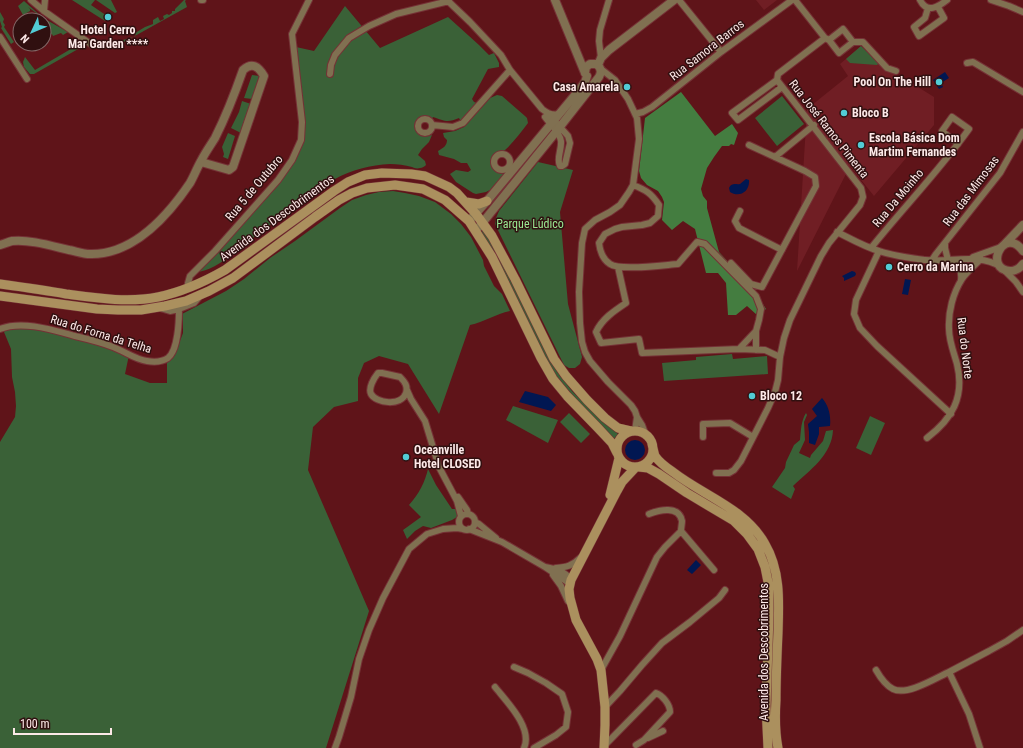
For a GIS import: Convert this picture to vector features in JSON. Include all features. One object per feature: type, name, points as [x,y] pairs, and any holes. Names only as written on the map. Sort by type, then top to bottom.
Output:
[{"type":"main road","name":"Avenida dos Descobrimentos","points":[[0,284],[101,299],[136,299],[157,297],[176,292],[208,280],[225,270],[348,182],[365,176],[382,173],[425,176],[449,187],[466,202],[492,236],[554,358],[566,376],[605,418],[618,428],[633,431]]},
{"type":"main road","name":"Avenida dos Descobrimentos","points":[[0,296],[97,309],[141,310],[186,301],[233,278],[315,217],[339,200],[352,193],[367,188],[395,185],[423,189],[445,200],[469,221],[492,257],[541,358],[553,379],[567,396],[612,443],[618,455]]},
{"type":"main road","points":[[466,202],[479,204],[487,201]]},
{"type":"main road","points":[[604,747],[604,707],[601,670],[597,659],[576,620],[569,589],[571,580],[622,482],[637,467],[648,461],[651,456],[652,444],[643,433],[633,431],[620,439],[618,444],[615,476],[605,514]]},
{"type":"main road","name":"Avenida dos Descobrimentos","points":[[652,444],[656,457],[666,467],[685,481],[740,515],[753,527],[765,544],[773,561],[778,584],[779,613],[775,716],[778,748]]},
{"type":"main road","points":[[618,455],[626,465],[637,467]]},
{"type":"main road","name":"Avenida dos Descobrimentos","points":[[637,467],[648,468],[659,474],[687,493],[734,521],[747,534],[758,549],[765,567],[769,587],[766,706],[768,748]]},
{"type":"street","points":[[31,0],[92,45],[120,45]]},
{"type":"street","points":[[44,11],[45,0]]},
{"type":"street","name":"Rua 5 de Outubro","points":[[188,283],[190,276],[215,251],[278,180],[292,160],[301,140],[302,122],[292,34],[309,0]]},
{"type":"street","points":[[555,0],[586,75],[592,79],[597,78]]},
{"type":"street","points":[[475,230],[560,131],[601,73],[599,41],[600,30],[609,0]]},
{"type":"street","points":[[600,64],[609,50],[674,0]]},
{"type":"street","points":[[679,0],[721,52]]},
{"type":"street","name":"Rua Samora Barros","points":[[635,114],[652,107],[721,52],[792,0]]},
{"type":"street","points":[[795,0],[839,53],[853,42]]},
{"type":"street","points":[[920,0],[922,5],[928,8],[938,7],[947,0]]},
{"type":"street","points":[[991,0],[1023,12]]},
{"type":"street","points":[[330,74],[331,65],[335,55],[349,38],[369,26],[396,14],[448,1],[501,54],[510,70],[546,115],[554,120]]},
{"type":"street","points":[[928,8],[925,18],[914,27],[919,36],[944,18],[938,7]]},
{"type":"street","name":"Rua José Ramos Pimenta","points":[[716,473],[729,473],[734,470],[741,461],[775,392],[778,380],[780,357],[790,320],[829,242],[860,205],[864,197],[862,188],[777,80],[778,74],[827,39],[843,30],[853,42],[863,42],[887,68],[896,71]]},
{"type":"street","points":[[0,37],[27,78]]},
{"type":"street","points":[[967,62],[973,62],[1023,92]]},
{"type":"street","points":[[469,221],[584,83],[586,67],[594,63],[600,64],[615,80],[628,99],[637,118],[639,139],[633,185],[629,192],[620,205],[595,220],[585,229],[582,243],[580,292],[580,323],[582,342],[585,352],[596,368],[635,411],[646,436]]},
{"type":"street","points":[[0,245],[11,241],[26,241],[88,254],[104,253],[120,248],[137,240],[159,222],[174,205],[190,182],[229,108],[243,70],[248,66],[254,66],[261,70],[264,76],[233,167],[229,170],[201,162]]},
{"type":"street","points":[[432,125],[453,127],[463,123],[510,70]]},
{"type":"street","points":[[777,80],[732,113],[738,120],[782,87]]},
{"type":"street","points":[[546,115],[554,115],[554,120],[560,131]]},
{"type":"street","points":[[543,133],[546,115]]},
{"type":"street","name":"Rua Da Moinho","points":[[870,248],[958,144],[969,129],[952,117],[942,131],[958,144]]},
{"type":"street","points":[[775,157],[814,126]]},
{"type":"street","name":"Rua das Mimosas","points":[[932,260],[1000,172],[1023,132]]},
{"type":"street","points":[[731,263],[751,284],[762,287],[816,186],[815,178],[805,171],[749,146]]},
{"type":"street","points":[[633,185],[642,188],[653,196],[659,205],[658,216],[650,223],[622,227],[605,234],[599,243],[600,252],[605,260],[611,265],[618,267],[678,264],[697,242],[704,244],[756,296],[761,309],[756,331],[756,350]]},
{"type":"street","points":[[740,211],[735,221],[739,228],[782,250]]},
{"type":"street","points":[[1023,225],[1003,246],[997,255],[998,263],[1016,282],[1023,292]]},
{"type":"street","points":[[837,232],[870,248],[901,256],[932,260],[981,259],[995,263],[1012,271],[1019,269],[1023,264]]},
{"type":"street","points":[[946,242],[945,248],[950,260],[960,269],[962,280]]},
{"type":"street","points":[[967,259],[1008,243],[1017,244],[1023,251]]},
{"type":"street","points":[[878,251],[856,300],[854,314],[860,328],[877,346],[951,414]]},
{"type":"street","name":"Rua do Norte","points":[[927,438],[939,429],[951,414],[958,399],[959,381],[949,329],[949,311],[954,295],[962,280],[981,259]]},
{"type":"street","points":[[618,267],[626,303],[611,313],[598,327],[596,332],[601,343],[639,339],[642,353],[739,349],[765,350],[780,357]]},
{"type":"street","points":[[156,308],[170,311],[179,309],[194,303],[200,295]]},
{"type":"street","name":"Rua do Forna da Telha","points":[[0,328],[6,326],[32,326],[51,329],[114,347],[129,355],[146,361],[163,360],[168,358],[173,352],[176,344],[179,309]]},
{"type":"street","points":[[739,349],[756,331]]},
{"type":"street","points":[[407,390],[405,396],[400,401],[395,403],[375,398],[371,394],[370,390],[374,377],[378,373],[400,377],[407,385],[407,390],[425,421],[439,466],[457,501],[461,517],[459,523],[461,527],[502,542]]},
{"type":"street","points":[[400,401],[414,404]]},
{"type":"street","points":[[633,431],[637,417]]},
{"type":"street","points":[[703,437],[703,424],[730,423],[753,438]]},
{"type":"street","points":[[439,466],[446,475],[468,514],[474,518],[475,522],[502,542],[566,581],[571,580]]},
{"type":"street","points":[[601,670],[620,636],[657,557],[681,531],[682,520],[674,511],[669,510],[649,514]]},
{"type":"street","points":[[335,748],[351,697],[359,659],[369,630],[383,598],[409,549],[427,534],[456,523],[464,514],[468,514]]},
{"type":"street","points":[[443,529],[466,529],[473,527],[475,522]]},
{"type":"street","points":[[681,531],[714,570]]},
{"type":"street","points":[[545,567],[567,567],[576,562],[585,552]]},
{"type":"street","points":[[545,567],[561,586],[576,620]]},
{"type":"street","points":[[604,707],[662,643],[719,598],[726,590]]},
{"type":"street","points":[[876,670],[887,685],[893,689],[898,691],[909,689],[950,672],[1007,641],[1023,630]]},
{"type":"street","points":[[514,667],[546,683],[562,694],[568,712],[566,727],[556,735],[534,748]]},
{"type":"street","points":[[950,672],[969,714],[980,748]]},
{"type":"street","points":[[495,687],[516,713],[526,730],[526,745],[524,748]]},
{"type":"street","points":[[604,747],[656,693],[659,694],[670,707],[670,712],[644,740]]},
{"type":"street","points":[[636,745],[663,731]]},
{"type":"shaded area","points":[[756,0],[777,0],[764,10]]},
{"type":"shaded area","name":"Escola Básica Dom Martim Fernandes","points":[[861,46],[885,69],[905,79],[934,97],[934,125],[874,196],[850,166],[797,271],[807,109],[848,76],[840,64]]},
{"type":"shaded area","name":"Pool On The Hill","points":[[945,72],[949,78],[941,83],[943,87],[939,89],[933,80]]},
{"type":"shaded area","points":[[746,179],[749,180],[749,184],[746,191],[740,194],[733,194],[730,192],[729,188],[731,185],[740,184]]},
{"type":"shaded area","points":[[852,271],[855,272],[855,276],[844,281],[842,276]]},
{"type":"shaded area","points":[[905,279],[911,280],[908,295],[902,294]]},
{"type":"shaded area","points":[[525,391],[548,397],[556,405],[551,411],[519,402]]},
{"type":"shaded area","points":[[822,398],[829,411],[830,426],[819,427],[819,434],[815,445],[809,443],[808,424],[817,416],[812,409]]},
{"type":"shaded area","points":[[635,440],[642,443],[645,450],[642,457],[635,460],[628,457],[625,450],[628,443]]},
{"type":"shaded area","points":[[696,560],[701,565],[692,574],[687,570]]},
{"type":"green space","points":[[72,0],[95,0],[91,5],[110,18],[105,18],[105,21]]},
{"type":"green space","points":[[96,0],[111,0],[117,12],[115,13]]},
{"type":"green space","points":[[184,0],[186,0],[187,7],[136,35],[135,33],[153,24],[153,20],[158,17],[160,21],[164,19],[163,16],[167,14],[169,15],[172,11],[175,11],[175,9]]},
{"type":"green space","points":[[24,1],[36,12],[28,7],[30,11],[21,12],[18,6]]},
{"type":"green space","points":[[345,6],[380,48],[448,17],[489,55],[494,53],[499,63],[499,67],[488,69],[472,99],[477,103],[461,122],[459,118],[452,121],[446,121],[433,117],[432,119],[421,117],[417,120],[415,127],[419,133],[423,135],[432,135],[429,142],[418,155],[425,161],[426,165],[421,168],[417,168],[390,164],[361,168],[341,176],[303,200],[219,264],[204,271],[196,272],[284,177],[302,145],[305,118],[296,47],[314,51]]},
{"type":"green space","points":[[0,12],[4,19],[4,27],[12,39],[11,44],[1,28]]},
{"type":"green space","points":[[52,23],[68,32],[63,35],[61,33],[53,36]]},
{"type":"green space","points":[[133,37],[124,42],[123,40]]},
{"type":"green space","points":[[80,39],[87,44],[34,74],[30,74],[24,67],[23,62],[25,57],[35,70],[76,46],[74,42]]},
{"type":"green space","points":[[861,46],[879,63],[877,65],[850,63],[846,59]]},
{"type":"green space","points":[[252,75],[259,76],[252,99],[244,98]]},
{"type":"green space","points":[[681,92],[715,136],[732,124],[738,133],[734,145],[731,144],[729,146],[722,146],[714,157],[707,168],[701,189],[703,196],[707,201],[707,208],[719,252],[755,291],[766,309],[757,315],[747,306],[736,315],[728,315],[726,283],[718,273],[706,273],[695,229],[683,221],[672,230],[662,220],[664,202],[662,197],[658,191],[647,185],[641,178],[639,171],[645,118]]},
{"type":"green space","points":[[497,95],[502,96],[525,116],[528,123],[504,151],[495,154],[492,158],[491,161],[493,167],[504,174],[490,190],[476,194],[456,182],[450,174],[456,170],[468,172],[471,170],[467,163],[461,163],[454,159],[439,155],[438,151],[444,147],[447,142],[443,133],[455,131],[464,127],[490,98]]},
{"type":"green space","points":[[782,96],[804,124],[777,146],[755,118]]},
{"type":"green space","points":[[242,101],[251,104],[241,133],[231,128],[239,112]]},
{"type":"green space","points":[[228,133],[235,136],[228,159],[223,157],[224,154],[222,147]]},
{"type":"green space","name":"Parque Lúdico","points":[[538,162],[573,170],[560,212],[568,304],[582,357],[580,364],[575,368],[569,368],[564,365],[495,224],[499,211]]},
{"type":"green space","points":[[393,191],[419,196],[435,202],[461,224],[471,237],[494,286],[502,294],[510,311],[470,325],[439,414],[408,364],[379,356],[364,363],[358,378],[358,401],[334,407],[313,427],[308,470],[369,611],[326,748],[0,748],[0,442],[15,417],[16,406],[12,377],[11,349],[4,332],[6,326],[51,329],[129,355],[125,374],[150,383],[167,383],[167,363],[175,354],[183,333],[182,314],[226,291],[244,279],[270,258],[352,200],[379,192]]},
{"type":"green space","points":[[481,228],[490,240],[556,370],[572,391],[618,434],[613,440],[558,379],[549,366],[483,236]]},
{"type":"green space","points":[[732,354],[733,359],[767,356],[768,374],[664,381],[662,363],[696,360],[696,357]]},
{"type":"green space","points":[[513,406],[558,420],[548,443],[506,420]]},
{"type":"green space","points":[[569,413],[590,434],[581,443],[560,422]]},
{"type":"green space","points":[[806,413],[807,415],[804,422],[805,440],[799,453],[810,458],[823,441],[826,431],[833,430],[832,439],[829,447],[819,461],[793,486],[795,489],[791,499],[772,487],[785,468],[786,462],[794,445],[800,440],[802,422]]},
{"type":"green space","points":[[870,416],[885,423],[871,455],[856,448]]},
{"type":"green space","points":[[428,469],[436,485],[452,509],[457,509],[457,517],[431,528],[423,526],[407,539],[403,530],[421,517],[409,505],[421,488]]},
{"type":"place","name":"Hotel Cerro Mar Garden ****","points":[[108,17]]},
{"type":"place","name":"Pool On The Hill","points":[[939,82]]},
{"type":"place","name":"Casa Amarela","points":[[627,87]]},
{"type":"place","name":"Bloco B","points":[[844,113]]},
{"type":"place","name":"Escola Básica Dom Martim Fernandes","points":[[861,145]]},
{"type":"place","name":"Cerro da Marina","points":[[889,267]]},
{"type":"place","name":"Bloco 12","points":[[752,396]]},
{"type":"place","name":"Oceanville Hotel CLOSED","points":[[406,457]]}]
